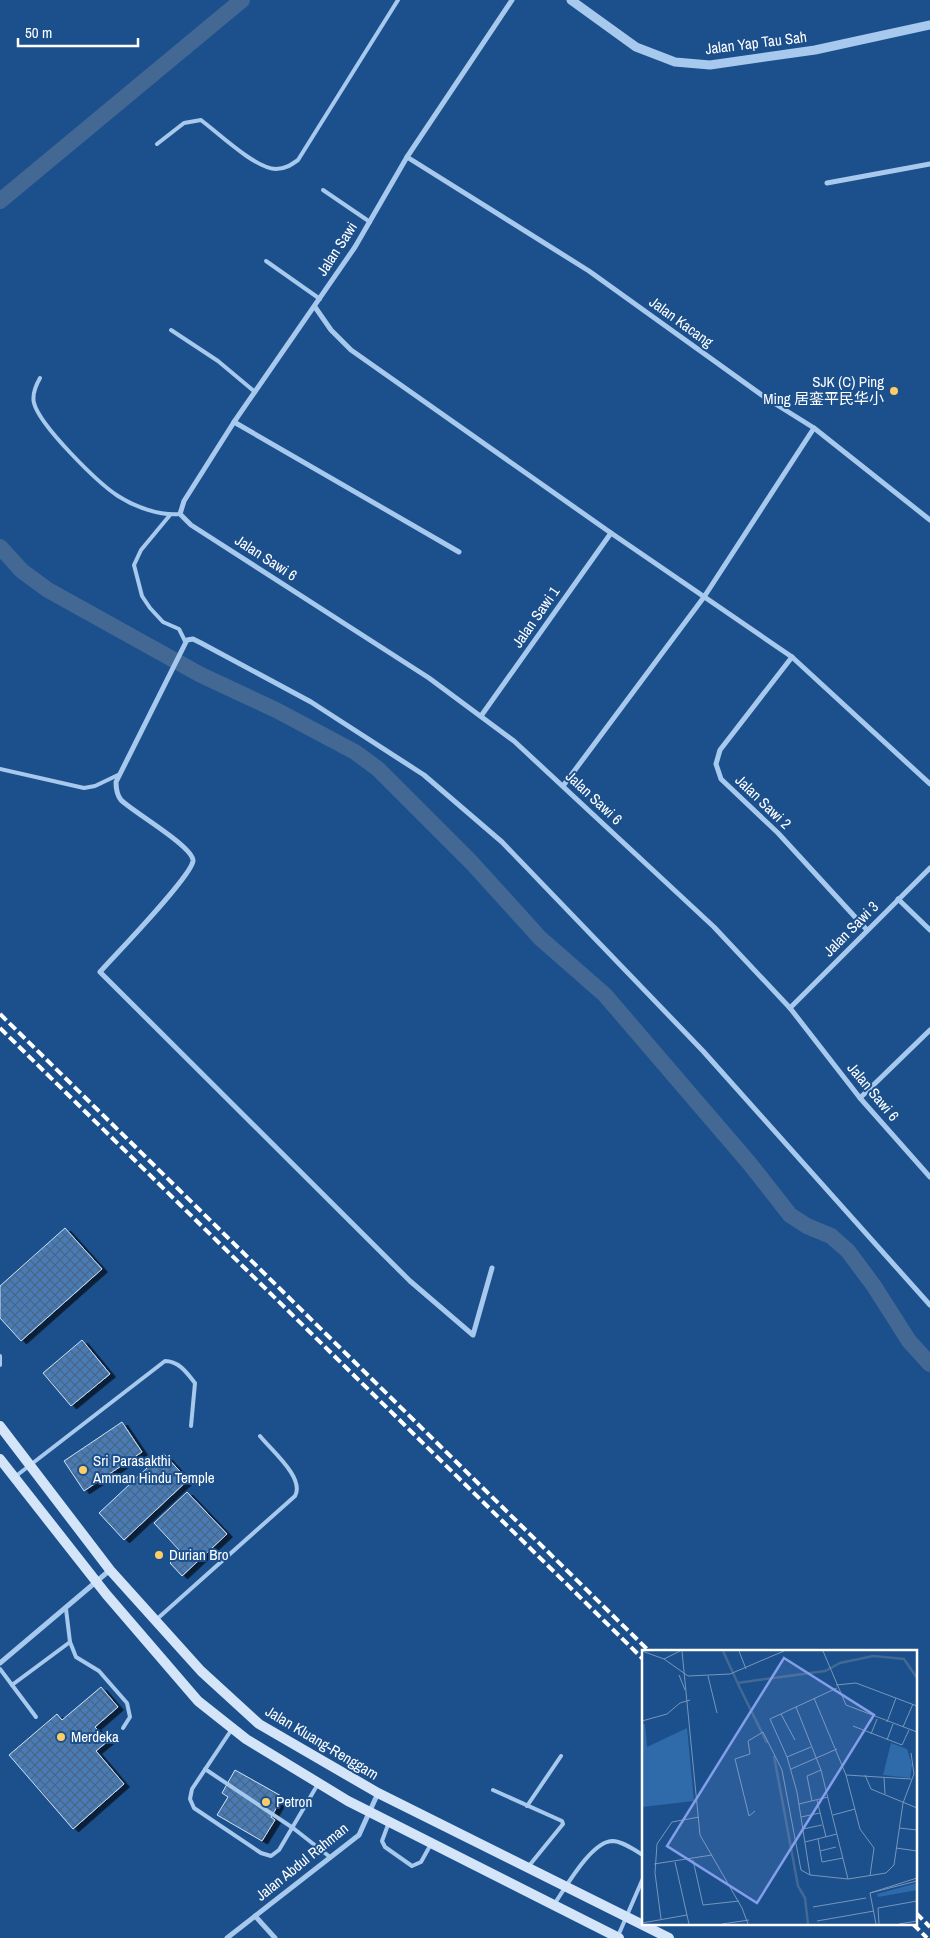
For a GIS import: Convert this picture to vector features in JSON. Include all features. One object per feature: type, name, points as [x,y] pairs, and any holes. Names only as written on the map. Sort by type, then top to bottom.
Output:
[{"type":"main road","name":"Jalan Kluang-Renggam","points":[[0,1426],[110,1570],[202,1671],[259,1724],[378,1793],[642,1925]]},
{"type":"main road","points":[[0,1459],[97,1582],[198,1701],[232,1729],[318,1784],[619,1938]]},
{"type":"main road","name":"Jalan Kluang-Renggam","points":[[644,1926],[669,1938]]},
{"type":"street","name":"Jalan Sawi","points":[[180,512],[234,422],[315,307],[370,222],[408,157],[512,0]]},
{"type":"street","name":"Jalan Yap Tau Sah","points":[[571,0],[636,47],[674,62],[710,65],[815,50],[930,24]]},
{"type":"street","name":"Jalan Kacang","points":[[408,157],[589,271],[766,398],[814,428],[930,520]]},
{"type":"street","points":[[827,183],[930,164]]},
{"type":"street","points":[[315,307],[331,330],[351,350],[611,533],[792,657],[930,784]]},
{"type":"street","points":[[234,422],[459,552]]},
{"type":"street","points":[[563,786],[704,597],[814,428]]},
{"type":"street","name":"Jalan Sawi 6","points":[[180,512],[183,519],[429,678],[514,741],[714,927],[790,1008],[860,1098],[930,1177]]},
{"type":"street","name":"Jalan Sawi 1","points":[[481,716],[611,533]]},
{"type":"street","points":[[492,1268],[473,1335],[410,1281],[100,972],[148,920],[181,880],[193,862],[192,857],[182,845],[120,799],[116,782],[185,641],[193,639],[310,702],[424,776],[502,842],[704,1051],[930,1305]]},
{"type":"street","name":"Jalan Sawi 2","points":[[792,657],[720,750],[716,764],[721,779],[778,833],[867,930]]},
{"type":"street","name":"Jalan Sawi 3","points":[[790,1008],[930,868]]},
{"type":"street","points":[[898,899],[930,930]]},
{"type":"street","points":[[860,1098],[930,1030]]},
{"type":"street","points":[[0,1663],[110,1570]]},
{"type":"street","name":"Jalan Abdul Rahman","points":[[227,1938],[359,1835],[368,1811],[378,1793]]},
{"type":"street","points":[[255,1916],[275,1938]]},
{"type":"lane","points":[[157,144],[184,123],[201,120],[260,165],[275,169],[288,167],[298,160],[398,0]]},
{"type":"lane","points":[[323,190],[370,222]]},
{"type":"lane","points":[[266,261],[320,298]]},
{"type":"lane","points":[[171,330],[218,361],[255,392]]},
{"type":"lane","points":[[40,378],[35,388],[34,402],[39,414],[74,456],[117,495],[149,510],[170,515],[180,512]]},
{"type":"lane","points":[[170,515],[141,550],[134,565],[142,596],[150,608],[163,622],[179,629],[185,641]]},
{"type":"lane","points":[[0,769],[84,788],[95,786],[118,775]]},
{"type":"lane","points":[[0,1356],[0,1365]]},
{"type":"lane","points":[[14,1477],[166,1361],[172,1361],[183,1369],[195,1383],[191,1426]]},
{"type":"lane","points":[[155,1620],[295,1496],[298,1491],[296,1479],[260,1436]]},
{"type":"lane","points":[[66,1609],[70,1642],[76,1657],[99,1671],[127,1703],[130,1717],[123,1728]]},
{"type":"lane","points":[[12,1685],[70,1642]]},
{"type":"lane","points":[[0,1669],[36,1717]]},
{"type":"lane","points":[[232,1729],[192,1789],[190,1799],[194,1808],[261,1853],[271,1856],[279,1850],[318,1784]]},
{"type":"lane","points":[[527,1806],[561,1756]]},
{"type":"lane","points":[[205,1769],[293,1828],[330,1857]]},
{"type":"lane","points":[[493,1790],[562,1821],[563,1824],[528,1867]]},
{"type":"lane","points":[[389,1822],[382,1842],[385,1847],[412,1866],[421,1862],[431,1843]]},
{"type":"lane","points":[[554,1905],[581,1864],[606,1843],[613,1841],[642,1855]]},
{"type":"lane","points":[[619,1938],[642,1881]]},
{"type":"building","points":[[65,1228],[102,1269],[21,1341],[0,1318],[0,1286]]},
{"type":"building","points":[[82,1340],[110,1374],[71,1406],[43,1373]]},
{"type":"building","points":[[122,1422],[142,1452],[84,1491],[64,1461]]},
{"type":"building","points":[[163,1453],[188,1480],[124,1540],[99,1513]]},
{"type":"building","points":[[187,1492],[227,1534],[182,1576],[170,1563],[181,1552],[154,1523]]},
{"type":"building","points":[[101,1687],[118,1707],[95,1727],[108,1741],[96,1751],[124,1784],[73,1829],[9,1755],[57,1714],[62,1720]]},
{"type":"building","points":[[235,1770],[283,1797],[271,1817],[275,1820],[262,1841],[217,1815],[228,1797],[222,1793]]},
{"type":"waterway","points":[[0,201],[242,0]]},
{"type":"waterway","points":[[0,547],[22,571],[48,590],[201,675],[276,710],[355,752],[378,769],[472,863],[540,938],[605,995],[750,1164],[790,1215],[807,1226],[831,1236],[848,1251],[874,1286],[909,1341],[930,1364]]},
{"type":"railway","points":[[0,1014],[648,1650]]},
{"type":"railway","points":[[0,1028],[642,1658]]},
{"type":"railway","points":[[918,1915],[930,1927]]},
{"type":"railway","points":[[915,1926],[927,1938]]},
{"type":"place","name":"SJK (C) Ping Ming 居銮平民华小","points":[[894,391]]},
{"type":"place","name":"Sri Parasakthi Amman Hindu Temple","points":[[83,1470]]},
{"type":"place","name":"Durian Bro","points":[[159,1555]]},
{"type":"place","name":"Merdeka","points":[[61,1737]]},
{"type":"place","name":"Petron","points":[[266,1802]]}]
